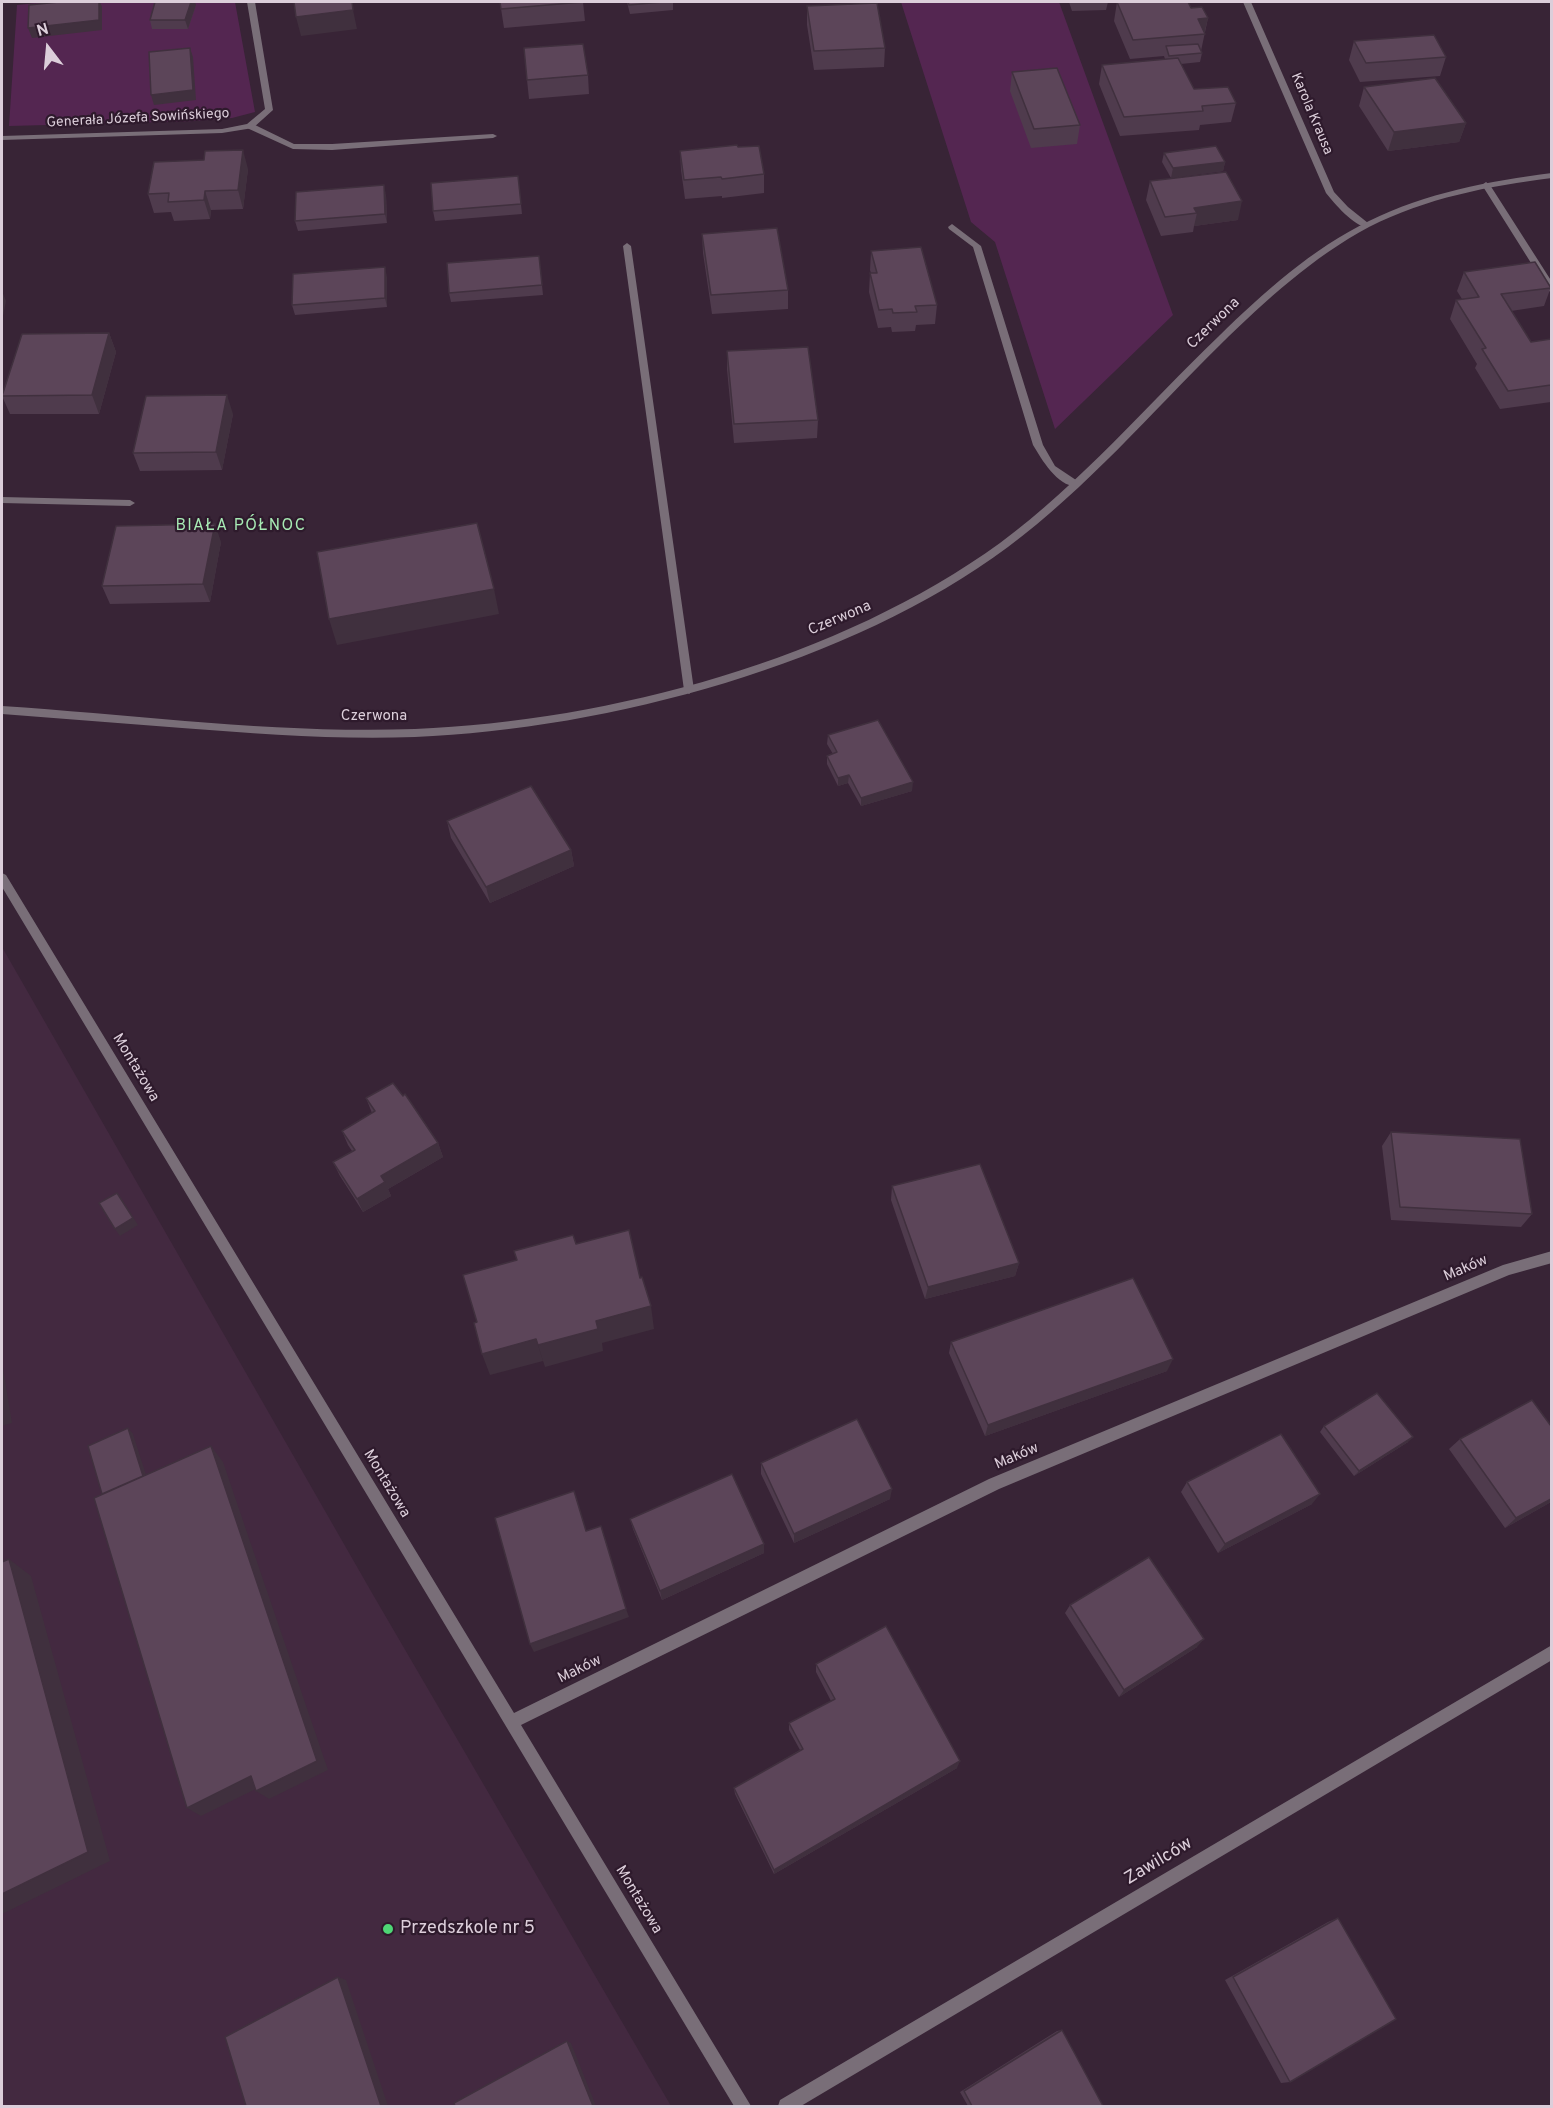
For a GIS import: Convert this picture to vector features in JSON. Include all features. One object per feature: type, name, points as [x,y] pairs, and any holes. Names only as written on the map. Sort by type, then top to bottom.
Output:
[{"type":"street","name":"Generała Józefa Sowińskiego","points":[[2,138],[222,131],[250,126],[268,110],[251,2]]},
{"type":"street","name":"Karola Krausa","points":[[1247,2],[1330,193],[1365,225]]},
{"type":"street","points":[[250,126],[293,146],[332,147],[493,136]]},
{"type":"street","name":"Czerwona","points":[[2,710],[329,732],[417,733],[502,725],[567,715],[689,690],[799,652],[880,618],[946,582],[999,549],[1058,502],[1210,348],[1285,278],[1365,225],[1419,203],[1486,185],[1551,175]]},
{"type":"street","points":[[1486,185],[1530,251],[1551,290]]},
{"type":"street","points":[[952,227],[977,246],[1038,445],[1052,468],[1076,484]]},
{"type":"street","points":[[627,246],[689,690]]},
{"type":"street","points":[[2,500],[130,503]]},
{"type":"street","name":"Montażowa","points":[[2,878],[743,2106]]},
{"type":"street","name":"Maków","points":[[512,1722],[994,1484],[1508,1269],[1551,1257]]},
{"type":"street","name":"Zawilców","points":[[786,2106],[1551,1652]]},
{"type":"shaded area","points":[[49,2],[235,2],[255,112],[232,118],[195,121],[9,126],[17,5]]},
{"type":"shaded area","points":[[901,2],[1059,2],[1173,315],[1055,429],[995,242],[971,222]]},
{"type":"shaded area","points":[[2,947],[372,1593],[671,2106],[2,2106]]},
{"type":"building","points":[[99,2],[99,20],[28,28],[29,5]]},
{"type":"building","points":[[155,2],[191,2],[185,20],[150,20]]},
{"type":"building","points":[[294,2],[352,2],[353,10],[296,17]]},
{"type":"building","points":[[500,2],[583,2],[501,9]]},
{"type":"building","points":[[628,2],[662,2],[629,5]]},
{"type":"building","points":[[1117,2],[1188,2],[1191,8],[1202,7],[1208,18],[1198,19],[1205,34],[1133,40]]},
{"type":"building","points":[[877,3],[885,48],[814,51],[807,6]]},
{"type":"building","points":[[1434,35],[1446,57],[1366,63],[1354,41]]},
{"type":"building","points":[[583,44],[588,75],[527,80],[524,48]]},
{"type":"building","points":[[1198,44],[1202,53],[1169,56],[1166,46]]},
{"type":"building","points":[[190,48],[193,90],[151,95],[149,52]]},
{"type":"building","points":[[1178,58],[1194,89],[1228,87],[1236,103],[1202,106],[1203,111],[1124,117],[1102,65]]},
{"type":"building","points":[[1057,68],[1080,125],[1034,129],[1012,72]]},
{"type":"building","points":[[1435,78],[1466,123],[1394,132],[1364,87]]},
{"type":"building","points":[[737,145],[738,147],[759,146],[764,174],[722,179],[721,177],[684,180],[680,151]]},
{"type":"building","points":[[1216,146],[1225,162],[1173,168],[1164,153]]},
{"type":"building","points":[[243,150],[238,190],[205,191],[204,200],[168,202],[169,193],[148,194],[154,162],[204,160],[205,151]]},
{"type":"building","points":[[1226,172],[1242,201],[1194,208],[1197,213],[1165,217],[1150,181]]},
{"type":"building","points":[[518,176],[521,204],[433,211],[431,183]]},
{"type":"building","points":[[384,185],[385,214],[295,221],[296,192]]},
{"type":"building","points":[[777,228],[788,290],[711,295],[702,234]]},
{"type":"building","points":[[921,247],[937,305],[915,306],[917,312],[893,313],[892,309],[879,310],[870,273],[877,273],[871,251]]},
{"type":"building","points":[[539,256],[542,285],[449,293],[447,263]]},
{"type":"building","points":[[1535,262],[1551,288],[1501,294],[1531,342],[1551,339],[1551,385],[1508,391],[1482,349],[1486,348],[1456,300],[1479,297],[1464,272]]},
{"type":"building","points":[[385,267],[385,298],[292,305],[293,274]]},
{"type":"building","points":[[109,333],[92,395],[2,396],[22,334]]},
{"type":"building","points":[[808,347],[818,420],[734,424],[727,351]]},
{"type":"building","points":[[227,395],[216,452],[133,453],[146,396]]},
{"type":"building","points":[[477,523],[494,589],[329,619],[317,552]]},
{"type":"building","points":[[215,524],[203,584],[102,586],[116,526]]},
{"type":"building","points":[[878,720],[913,782],[861,798],[849,775],[838,778],[827,756],[837,752],[828,735]]},
{"type":"building","points":[[531,786],[571,850],[486,887],[447,821]]},
{"type":"building","points":[[393,1083],[403,1096],[405,1094],[438,1143],[381,1176],[385,1182],[357,1199],[333,1162],[355,1150],[342,1131],[375,1111],[366,1098]]},
{"type":"building","points":[[1391,1132],[1520,1139],[1532,1214],[1400,1207]]},
{"type":"building","points":[[980,1164],[1019,1263],[928,1287],[892,1186]]},
{"type":"building","points":[[117,1193],[133,1218],[115,1229],[99,1203]]},
{"type":"building","points":[[629,1230],[640,1278],[642,1277],[651,1306],[596,1321],[598,1329],[538,1345],[536,1339],[482,1354],[474,1323],[477,1322],[463,1275],[517,1260],[514,1251],[573,1235],[576,1244]]},
{"type":"building","points":[[1133,1278],[1173,1359],[988,1425],[951,1342]]},
{"type":"building","points":[[1377,1393],[1413,1437],[1359,1471],[1324,1426]]},
{"type":"building","points":[[1532,1400],[1551,1426],[1551,1499],[1516,1518],[1460,1439]]},
{"type":"building","points":[[857,1419],[892,1489],[794,1534],[761,1463]]},
{"type":"building","points":[[128,1428],[143,1476],[102,1494],[88,1446]]},
{"type":"building","points":[[1281,1434],[1320,1494],[1225,1544],[1187,1482]]},
{"type":"building","points":[[211,1446],[317,1761],[256,1791],[251,1776],[187,1808],[94,1498]]},
{"type":"building","points":[[732,1474],[764,1544],[660,1591],[630,1519]]},
{"type":"building","points":[[574,1491],[586,1531],[601,1526],[626,1609],[530,1644],[495,1518]]},
{"type":"building","points":[[1149,1557],[1204,1639],[1124,1690],[1070,1605]]},
{"type":"building","points":[[9,1559],[88,1852],[2,1894],[2,1562]]},
{"type":"building","points":[[886,1626],[960,1761],[774,1870],[734,1788],[803,1749],[789,1723],[835,1699],[816,1664]]},
{"type":"building","points":[[1338,1918],[1396,2019],[1290,2082],[1233,1977]]},
{"type":"building","points":[[338,1977],[381,2106],[246,2106],[225,2037]]},
{"type":"building","points":[[1062,2030],[1103,2106],[972,2106],[964,2091]]},
{"type":"building","points":[[567,2041],[593,2106],[455,2106],[454,2103]]},
{"type":"place","name":"Przedszkole nr 5","points":[[388,1929]]},
{"type":"district","name":"BIAŁA PÓŁNOC","points":[[241,527]]}]
